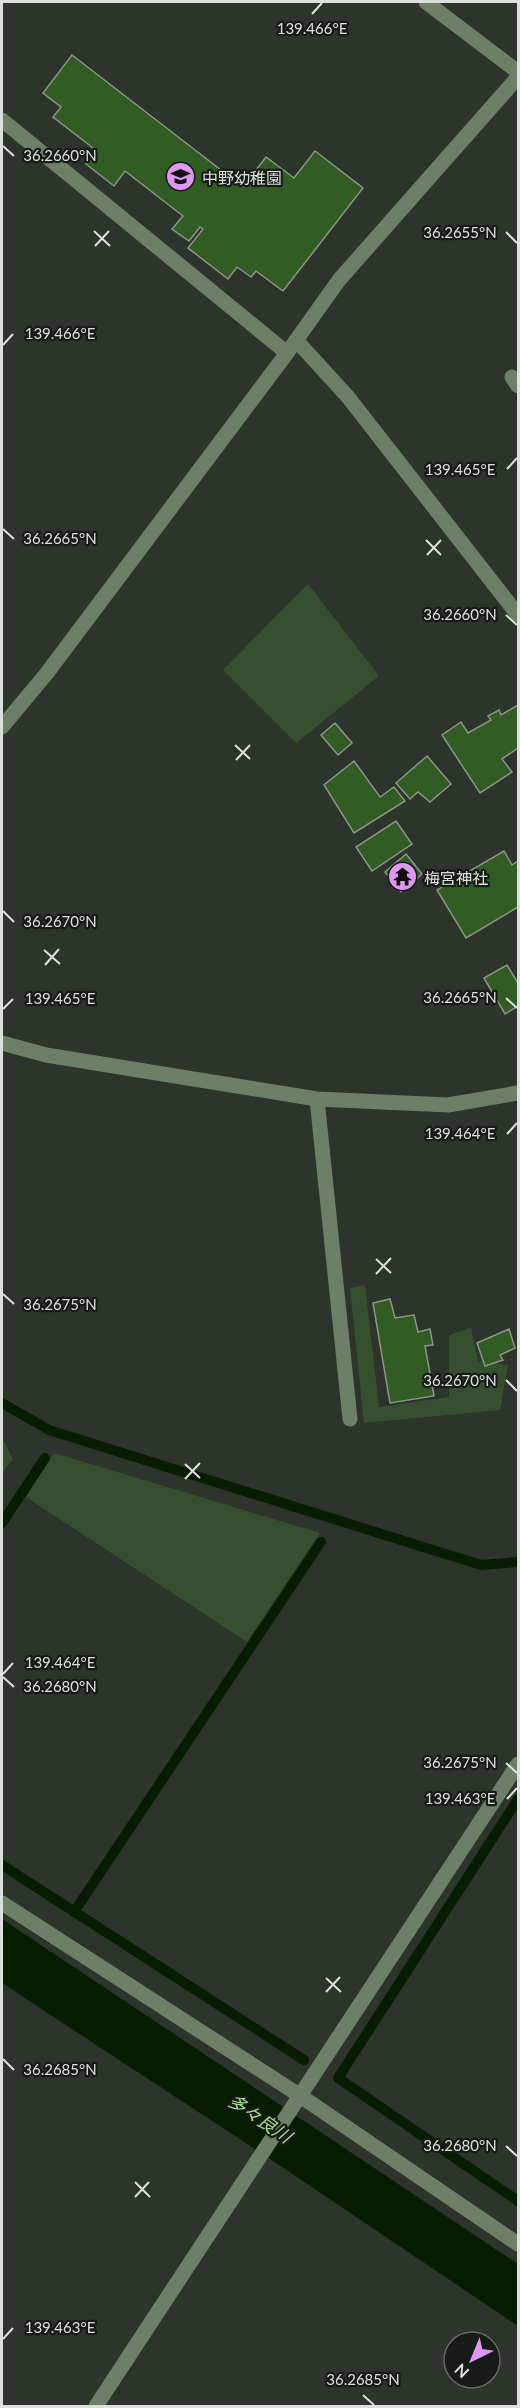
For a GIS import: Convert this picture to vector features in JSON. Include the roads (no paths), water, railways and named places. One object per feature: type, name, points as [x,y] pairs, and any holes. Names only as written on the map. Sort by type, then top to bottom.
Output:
[{"type":"street","points":[[426,2],[519,72]]},
{"type":"street","points":[[2,727],[47,673],[339,280],[519,77]]},
{"type":"street","points":[[2,120],[287,353]]},
{"type":"street","points":[[296,340],[348,397],[519,615]]},
{"type":"street","points":[[2,1043],[46,1055],[317,1099],[448,1105],[519,1093]]},
{"type":"street","points":[[317,1099],[350,1419]]},
{"type":"street","points":[[96,2406],[519,1764]]},
{"type":"street","points":[[2,1904],[296,2102],[519,2244]]},
{"type":"water","name":"多々良川","points":[[2,1919],[518,2264],[518,2326],[2,1983]]},
{"type":"waterway","points":[[2,1403],[49,1430],[481,1565],[518,1562]]},
{"type":"waterway","points":[[2,1523],[45,1458]]},
{"type":"waterway","points":[[74,1912],[321,1542]]},
{"type":"waterway","points":[[518,1799],[338,2078],[518,2201]]},
{"type":"waterway","points":[[2,1865],[304,2060]]},
{"type":"place","name":"中野幼稚園","points":[[181,177]]},
{"type":"place","name":"梅宮神社","points":[[403,877]]}]
